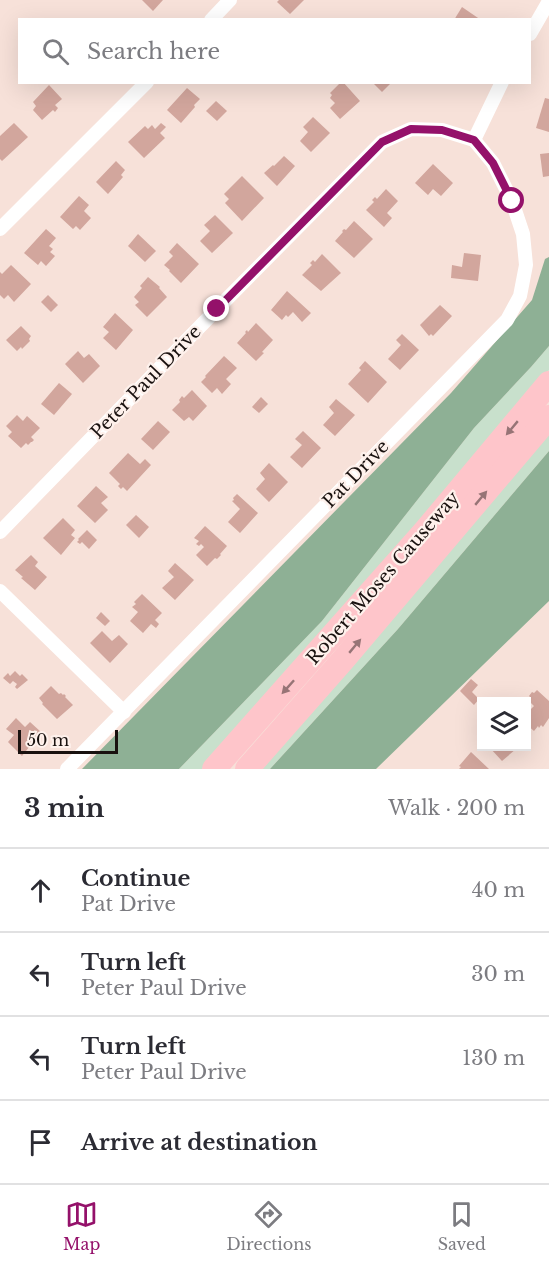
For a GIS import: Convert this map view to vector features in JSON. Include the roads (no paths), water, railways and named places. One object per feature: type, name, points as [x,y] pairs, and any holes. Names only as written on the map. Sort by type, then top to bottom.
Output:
[{"type":"highway","name":"Robert Moses Causeway","points":[[214,769],[425,531],[549,383]]},
{"type":"highway","name":"Robert Moses Causeway","points":[[247,769],[351,652],[549,417]]},
{"type":"street","points":[[213,18],[230,0]]},
{"type":"street","points":[[531,32],[549,1]]},
{"type":"street","points":[[0,229],[145,84]]},
{"type":"street","points":[[474,140],[501,84]]},
{"type":"street","name":"Peter Paul Drive","points":[[0,532],[382,142],[411,129],[442,130],[474,140]]},
{"type":"street","name":"Pat Drive","points":[[67,769],[507,320],[520,296],[526,265],[524,234],[512,201],[493,163],[474,140]]},
{"type":"street","points":[[0,591],[124,712]]}]
